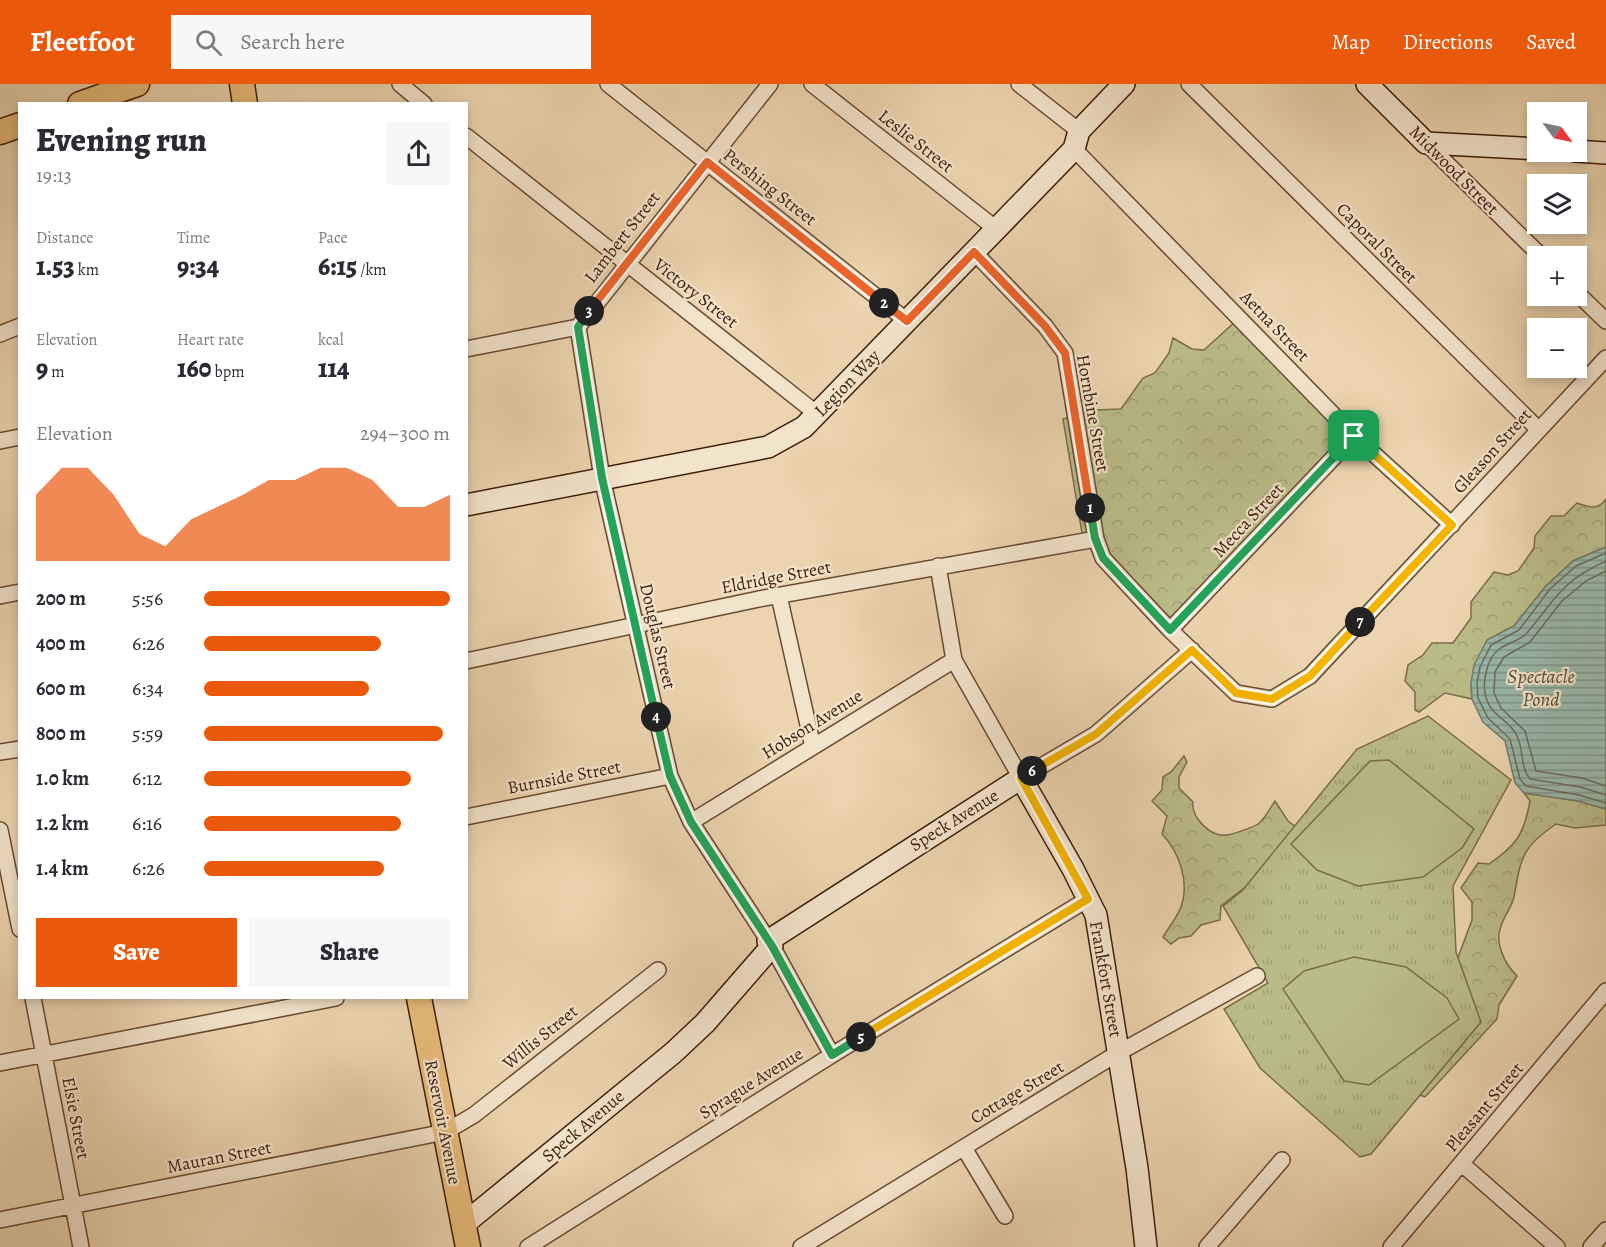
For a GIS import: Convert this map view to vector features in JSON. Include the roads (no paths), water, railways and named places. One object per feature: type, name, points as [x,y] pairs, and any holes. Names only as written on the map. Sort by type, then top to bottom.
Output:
[{"type":"main road","points":[[86,102],[137,84]]},
{"type":"main road","points":[[242,84],[245,102]]},
{"type":"main road","points":[[0,132],[18,126]]},
{"type":"main road","name":"Reservoir Avenue","points":[[419,999],[466,1235]]},
{"type":"street","points":[[400,84],[422,102]]},
{"type":"street","name":"Pershing Street","points":[[608,84],[907,321]]},
{"type":"street","name":"Lambert Street","points":[[578,327],[770,84]]},
{"type":"street","name":"Leslie Street","points":[[812,84],[995,228]]},
{"type":"street","name":"Aetna Street","points":[[1019,84],[1077,140],[1354,436],[1452,525]]},
{"type":"street","name":"Legion Way","points":[[468,505],[768,447],[789,437],[817,414],[974,252],[1077,140],[1124,84]]},
{"type":"street","name":"Caporal Street","points":[[1189,84],[1538,429]]},
{"type":"street","name":"Midwood Street","points":[[1366,84],[1531,246]]},
{"type":"street","name":"Victory Street","points":[[468,141],[627,263],[817,414]]},
{"type":"street","points":[[1426,143],[1527,148]]},
{"type":"street","points":[[1587,152],[1606,153]]},
{"type":"street","name":"Hornbine Street","points":[[974,252],[1045,326],[1065,353],[1095,538],[1103,558],[1170,630],[1236,693],[1253,698],[1272,699],[1310,676]]},
{"type":"street","points":[[1587,303],[1606,321]]},
{"type":"street","points":[[0,334],[18,327]]},
{"type":"street","points":[[468,349],[578,327]]},
{"type":"street","name":"Douglas Street","points":[[578,327],[602,478],[670,776],[691,822],[770,943],[832,1055]]},
{"type":"street","name":"Gleason Street","points":[[1310,676],[1606,358]]},
{"type":"street","name":"Mecca Street","points":[[1170,630],[1354,436]]},
{"type":"street","points":[[0,441],[18,437]]},
{"type":"street","name":"Eldridge Street","points":[[468,661],[779,596],[1095,538]]},
{"type":"street","name":"Frankfort Street","points":[[938,566],[954,660],[1096,915],[1137,1167],[1146,1247]]},
{"type":"street","points":[[0,596],[18,592]]},
{"type":"street","points":[[779,596],[813,747]]},
{"type":"street","name":"Speck Avenue","points":[[466,1235],[705,1023],[770,943],[1021,778],[1096,734],[1192,650]]},
{"type":"street","name":"Hobson Avenue","points":[[691,822],[954,660]]},
{"type":"street","points":[[0,752],[18,748]]},
{"type":"street","name":"Burnside Street","points":[[468,817],[670,776]]},
{"type":"street","points":[[0,830],[11,906],[18,924]]},
{"type":"street","name":"Sprague Avenue","points":[[528,1247],[832,1055],[1088,899]]},
{"type":"street","name":"Willis Street","points":[[445,1132],[474,1115],[658,970]]},
{"type":"street","name":"Cottage Street","points":[[801,1247],[1118,1053],[1257,976]]},
{"type":"street","name":"Pleasant Street","points":[[1391,1247],[1606,991]]},
{"type":"street","name":"Elsie Street","points":[[33,999],[81,1247]]},
{"type":"street","points":[[0,1063],[331,999]]},
{"type":"street","name":"Mauran Street","points":[[0,1220],[445,1132]]},
{"type":"street","points":[[964,1148],[1005,1216]]},
{"type":"street","points":[[1207,1247],[1281,1160]]},
{"type":"street","points":[[1462,1164],[1557,1247]]},
{"type":"street","points":[[1591,1247],[1606,1230]]},
{"type":"water","name":"Spectacle Pond","points":[[1606,547],[1606,809],[1578,801],[1524,793],[1515,783],[1505,741],[1483,722],[1472,699],[1471,683],[1474,665],[1487,640],[1514,626],[1546,586],[1573,561]]}]
